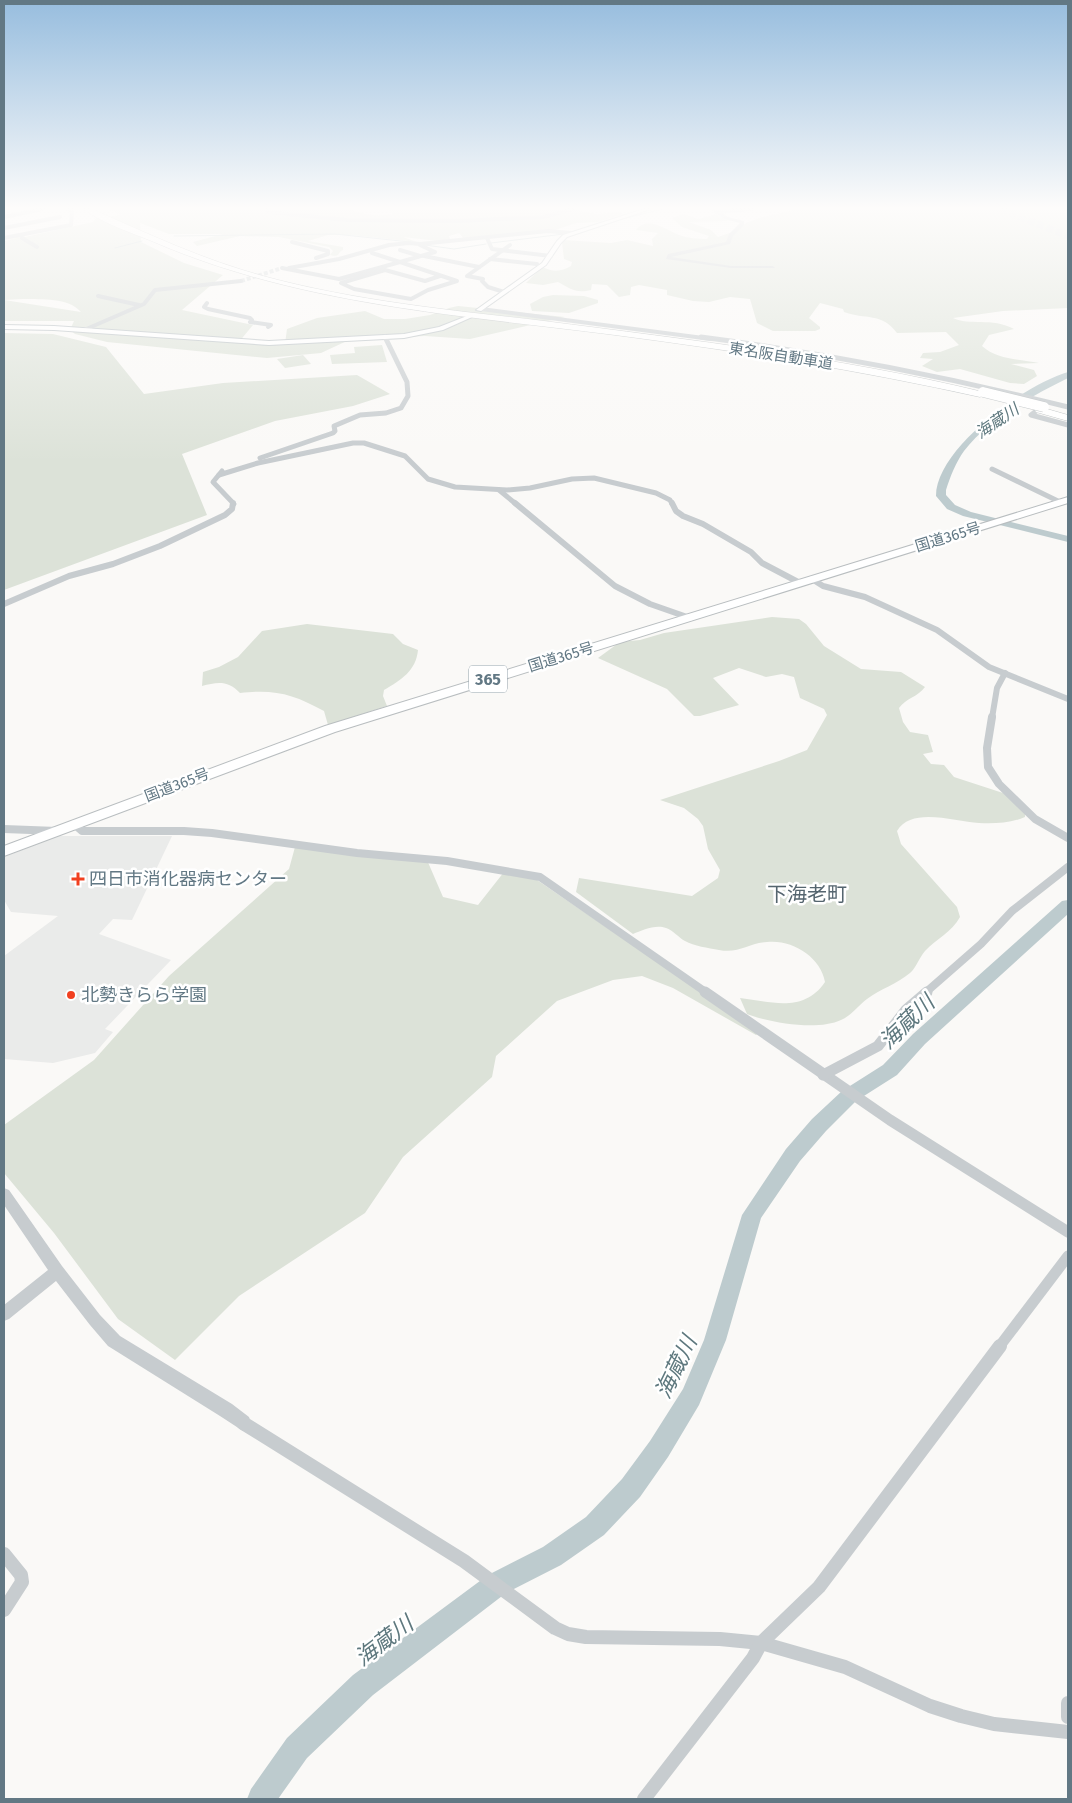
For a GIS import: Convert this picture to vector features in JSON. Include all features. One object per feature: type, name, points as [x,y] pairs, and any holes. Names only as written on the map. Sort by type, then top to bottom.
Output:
[{"type":"highway","name":"東名阪自動車道","points":[[331,293],[350,298],[430,306],[766,349],[864,366],[981,393]]},
{"type":"highway","name":"東名阪自動車道","points":[[332,293],[494,318],[745,349],[860,369],[1044,405],[1068,416]]},
{"type":"highway","points":[[335,293],[350,298],[494,318]]},
{"type":"highway","name":"国道365号","points":[[4,851],[330,729],[1064,501]]},
{"type":"main road","points":[[480,309],[502,293]]},
{"type":"main road","points":[[4,327],[84,330],[269,343],[385,337],[441,329],[469,318]]},
{"type":"street","points":[[84,330],[148,301],[152,293]]},
{"type":"street","points":[[374,293],[411,299],[422,293]]},
{"type":"street","points":[[98,296],[140,305]]},
{"type":"street","points":[[206,303],[204,307],[208,309],[250,318],[252,320],[250,322],[271,325],[268,327]]},
{"type":"street","points":[[480,309],[785,348],[924,373],[1015,392],[1044,405],[1068,407]]},
{"type":"street","points":[[219,475],[222,470],[333,433],[335,431],[334,426],[360,415],[393,412],[401,408],[408,396],[407,382],[385,337]]},
{"type":"street","points":[[1044,405],[1030,415],[1068,425]]},
{"type":"street","points":[[4,604],[69,576],[113,564],[160,546],[225,515],[232,509],[234,504],[214,484],[214,478],[219,475],[258,463],[288,458],[314,450],[358,443],[410,458],[414,467],[424,476],[431,480],[457,486],[499,490],[529,488],[564,480],[586,478],[608,481],[652,492],[670,500],[676,511],[683,516],[703,524],[751,552],[762,563],[800,583]]},
{"type":"street","points":[[992,469],[1064,501]]},
{"type":"street","points":[[499,490],[615,586],[650,604],[690,618]]},
{"type":"street","points":[[812,579],[823,586],[865,597],[937,630],[990,667],[1068,699]]},
{"type":"street","points":[[1005,673],[997,688],[987,748],[991,773],[999,784],[1035,820],[1068,838]]},
{"type":"street","points":[[74,824],[82,831],[212,833],[357,853],[439,860],[540,877],[884,1116],[1068,1232]]},
{"type":"street","points":[[4,829],[57,831]]},
{"type":"street","points":[[826,1077],[878,1046],[906,1010],[981,944],[1012,911],[1068,867]]},
{"type":"street","points":[[4,1194],[57,1271],[114,1341],[467,1564],[523,1606],[562,1631],[586,1637],[720,1639],[761,1643],[846,1667],[930,1706],[961,1716],[994,1724],[1068,1732]]},
{"type":"street","points":[[644,1799],[753,1658],[761,1643],[819,1587],[1068,1256]]},
{"type":"street","points":[[4,1314],[57,1271]]},
{"type":"street","points":[[4,1554],[21,1575],[22,1582],[4,1610]]},
{"type":"street","points":[[1068,1703],[1068,1717]]},
{"type":"shaded area","points":[[4,293],[202,293],[182,310],[253,325],[238,343],[285,344],[287,329],[317,318],[365,311],[384,319],[405,319],[430,315],[458,306],[565,317],[470,339],[425,336],[349,340],[321,353],[267,358],[107,342],[75,334],[70,330],[74,321],[4,321]],"holes":[[[23,299],[62,302],[76,307],[81,312],[4,300]]]},
{"type":"shaded area","points":[[615,293],[630,293],[630,295],[619,297]]},
{"type":"shaded area","points":[[667,293],[1068,293],[1068,308],[1003,311],[953,318],[966,321],[997,323],[1014,329],[989,335],[982,346],[995,354],[1039,363],[1011,364],[1034,370],[1037,376],[1024,384],[1010,383],[960,369],[937,372],[922,366],[933,359],[920,358],[923,353],[940,352],[959,345],[946,332],[897,333],[891,326],[879,319],[844,312],[843,309],[820,303],[809,318],[820,329],[815,331],[773,331],[757,323],[750,299],[730,297],[709,302],[693,301],[667,295]]},
{"type":"shaded area","points":[[553,295],[584,296],[598,300],[598,303],[569,313],[532,311],[530,304],[543,297]]},
{"type":"shaded area","points":[[4,333],[53,334],[106,347],[144,394],[223,383],[357,375],[390,394],[353,406],[275,421],[182,454],[207,515],[4,590]]},
{"type":"shaded area","points":[[382,345],[387,362],[332,364],[330,355],[355,353],[354,347]]},
{"type":"shaded area","points":[[303,355],[311,364],[285,368],[277,359]]},
{"type":"shaded area","points":[[772,617],[799,619],[806,624],[824,646],[861,669],[901,672],[925,687],[899,708],[903,722],[910,732],[928,735],[933,752],[923,754],[931,764],[944,765],[954,777],[1003,793],[1025,809],[1025,817],[1002,823],[979,823],[923,817],[904,823],[897,831],[901,844],[957,907],[960,917],[953,927],[925,951],[910,973],[872,995],[845,1018],[820,1025],[781,1023],[747,1014],[740,998],[787,1003],[797,1002],[817,992],[825,982],[822,973],[818,965],[811,958],[795,947],[786,943],[767,942],[726,951],[693,944],[683,940],[669,929],[662,927],[649,928],[633,934],[576,892],[579,878],[692,896],[718,878],[720,870],[708,849],[703,826],[698,819],[684,808],[660,800],[807,750],[827,715],[824,709],[800,698],[794,677],[782,674],[766,677],[739,668],[713,678],[739,705],[694,716],[667,689],[598,658],[620,642],[640,640],[664,633]]},
{"type":"shaded area","points":[[307,624],[393,634],[403,644],[418,650],[417,657],[407,674],[384,690],[383,696],[387,706],[328,725],[324,711],[303,700],[284,694],[274,692],[240,693],[231,686],[222,683],[202,686],[203,672],[219,667],[238,657],[262,631]]},
{"type":"shaded area","points":[[58,836],[172,836],[132,920],[113,919],[99,934],[171,960],[105,1029],[113,1032],[95,1053],[53,1063],[4,1059],[4,956],[58,916],[11,912],[4,900],[4,857]]},
{"type":"shaded area","points":[[295,847],[427,860],[443,897],[478,905],[504,872],[537,880],[760,1032],[756,1035],[673,988],[642,976],[613,980],[557,1001],[496,1056],[492,1077],[403,1157],[365,1213],[239,1296],[175,1360],[118,1319],[54,1233],[4,1173],[4,1125],[94,1060],[169,976],[289,869]]},
{"type":"waterway","name":"海蔵川","points":[[1068,375],[1011,407],[971,438],[955,458],[941,490],[941,496],[951,507],[967,514],[1068,539]]},
{"type":"waterway","name":"海蔵川","points":[[261,1799],[297,1748],[363,1685],[497,1584],[552,1556],[595,1526],[631,1488],[659,1449],[691,1397],[715,1340],[752,1215],[793,1155],[819,1125],[849,1096],[890,1070],[919,1039],[1068,905]]},
{"type":"place","name":"四日市消化器病センター","points":[[78,879]]},
{"type":"place","name":"北勢きらら学園","points":[[71,995]]},
{"type":"district","name":"下海老町","points":[[807,894]]}]
